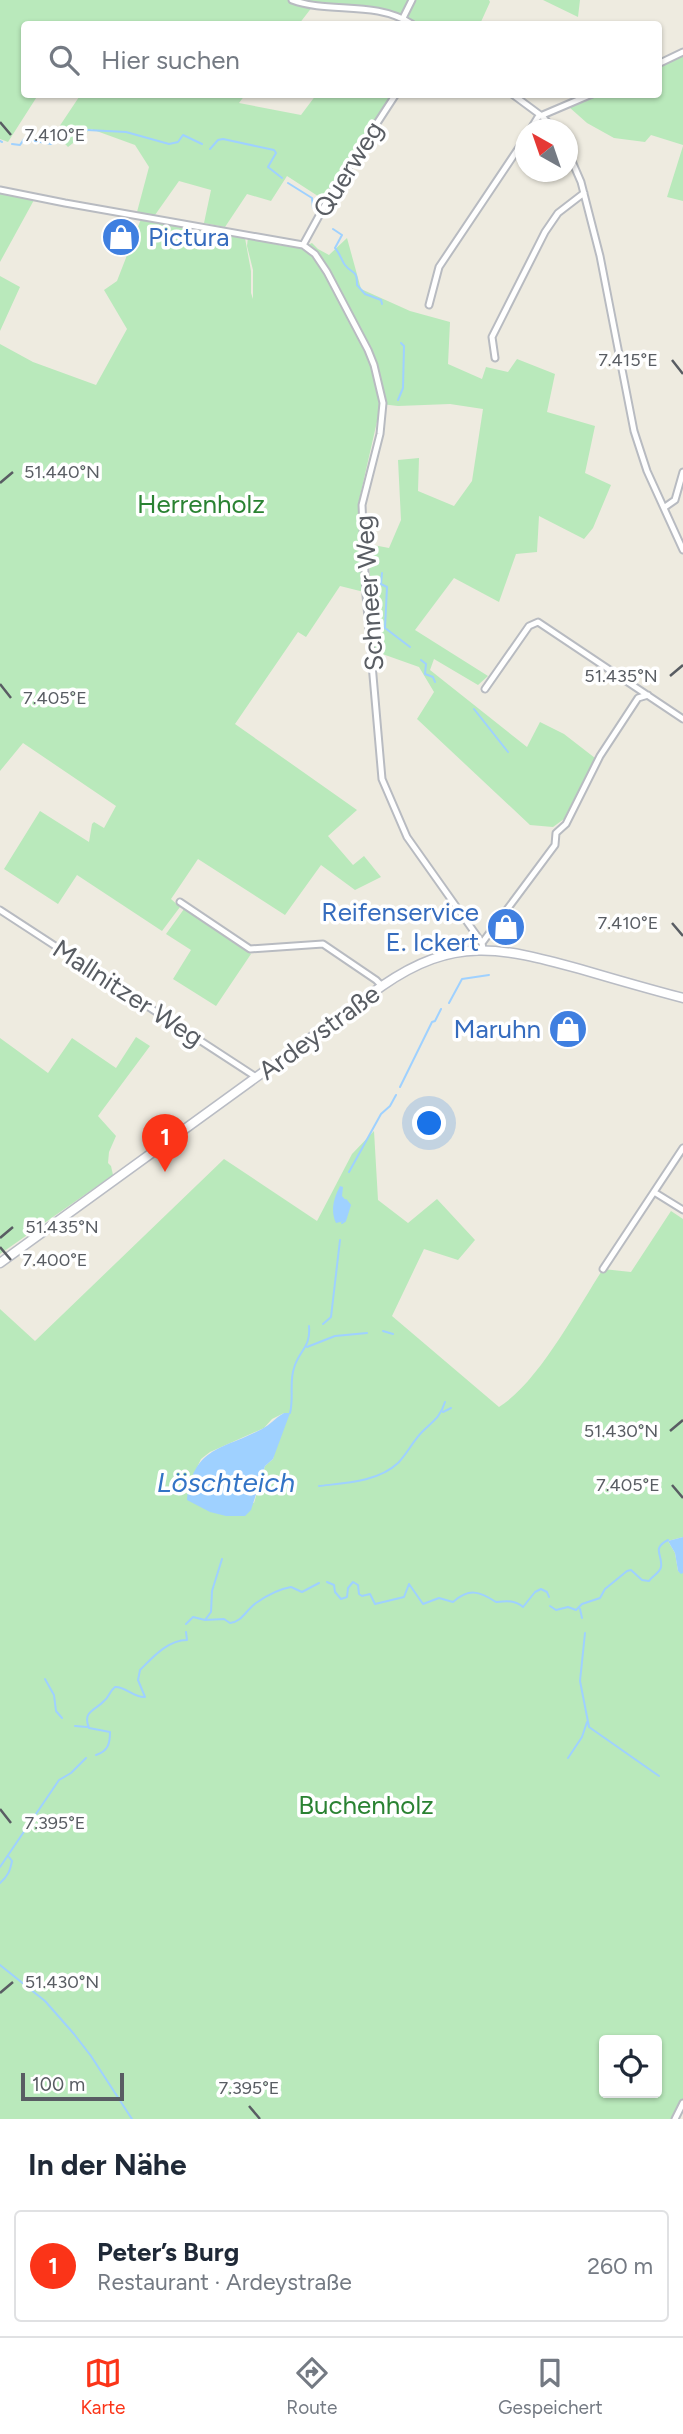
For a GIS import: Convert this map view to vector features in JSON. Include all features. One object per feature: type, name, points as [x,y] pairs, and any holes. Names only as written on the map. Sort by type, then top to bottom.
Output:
[{"type":"main road","name":"Ardeystraße","points":[[0,1263],[403,971],[428,960],[483,946],[527,954],[683,998]]},
{"type":"street","points":[[292,0],[386,12],[408,21]]},
{"type":"street","points":[[403,18],[412,0]]},
{"type":"street","points":[[662,62],[683,52]]},
{"type":"street","name":"Querweg","points":[[303,245],[331,194],[393,98]]},
{"type":"street","points":[[517,98],[543,117]]},
{"type":"street","points":[[537,119],[583,98]]},
{"type":"street","points":[[429,305],[439,267],[515,153]]},
{"type":"street","points":[[578,173],[600,256],[634,431],[647,471],[666,507],[683,550]]},
{"type":"street","points":[[0,190],[303,245]]},
{"type":"street","points":[[495,358],[492,337],[545,232],[558,213],[584,193]]},
{"type":"street","name":"Schneer Weg","points":[[303,245],[315,254],[327,272],[362,338],[374,365],[383,402],[380,434],[362,505],[366,596],[382,779],[407,837],[483,946]]},
{"type":"street","points":[[666,507],[675,500],[683,472]]},
{"type":"street","points":[[675,500],[683,504]]},
{"type":"street","points":[[485,689],[529,626],[538,622],[683,719]]},
{"type":"street","points":[[483,946],[555,845],[556,833],[566,824],[600,756],[638,698],[648,695]]},
{"type":"street","points":[[180,902],[250,949],[323,944],[382,986]]},
{"type":"street","name":"Mallnitzer Weg","points":[[0,910],[256,1077]]},
{"type":"street","points":[[603,1269],[683,1148]]},
{"type":"street","points":[[654,1192],[683,1210]]},
{"type":"street","points":[[675,2119],[683,2104]]},
{"type":"green space","points":[[0,0],[410,0],[402,14],[371,6],[316,2],[301,21],[21,21],[21,98],[36,98],[8,142],[0,139]]},
{"type":"green space","points":[[414,0],[490,2],[481,21],[414,21],[408,17]]},
{"type":"green space","points":[[543,0],[580,0],[578,17]]},
{"type":"green space","points":[[683,54],[683,145],[651,135],[645,142],[614,138],[587,123],[569,107],[590,98],[662,98],[662,64]]},
{"type":"green space","points":[[78,98],[243,98],[239,103],[301,115],[314,98],[390,98],[324,200],[287,176],[271,201],[247,194],[225,227],[204,223],[211,190],[179,181],[155,215],[137,212],[149,167],[135,145],[91,129],[68,147],[55,133]]},
{"type":"green space","points":[[683,146],[683,201],[667,197]]},
{"type":"green space","points":[[0,192],[34,200],[0,262]]},
{"type":"green space","name":"Herrenholz","points":[[141,219],[245,238],[253,299],[253,270],[247,246],[248,237],[289,247],[312,243],[329,255],[347,238],[361,289],[410,311],[450,322],[448,364],[482,379],[486,367],[508,372],[517,359],[555,374],[547,412],[595,426],[585,473],[611,485],[593,528],[584,539],[539,516],[537,552],[516,554],[499,602],[454,578],[415,630],[488,676],[478,685],[434,659],[430,670],[527,747],[540,722],[564,734],[595,758],[564,819],[553,827],[530,825],[417,719],[434,692],[419,667],[374,651],[368,544],[389,548],[401,520],[398,460],[419,458],[418,491],[454,506],[472,481],[483,409],[450,404],[381,404],[358,505],[364,592],[340,586],[306,637],[298,632],[235,724],[357,810],[328,836],[353,865],[364,856],[381,877],[355,890],[321,865],[285,915],[198,859],[171,899],[180,907],[162,931],[77,875],[58,904],[4,869],[40,811],[89,842],[92,824],[94,822],[104,828],[116,806],[23,743],[0,771],[0,344],[33,362],[96,385],[127,329],[104,290],[117,281]]},
{"type":"green space","points":[[0,276],[20,287],[0,331]]},
{"type":"green space","points":[[184,909],[251,954],[216,1006],[173,979],[191,950],[166,934]]},
{"type":"green space","points":[[136,1037],[150,1046],[98,1116],[116,1136],[109,1152],[108,1163],[113,1175],[0,1254],[0,1038],[48,1073],[72,1038],[116,1068]]},
{"type":"green space","name":"Buchenholz","points":[[374,1131],[378,1200],[408,1223],[437,1199],[475,1240],[458,1260],[424,1249],[392,1316],[499,1407],[514,1396],[542,1363],[603,1269],[631,1272],[671,1211],[683,1219],[683,1537],[668,1541],[675,1553],[678,1571],[683,1573],[683,2100],[674,2119],[0,2119],[0,1309],[35,1341],[224,1159],[317,1221],[352,1154]],"holes":[[[284,1413],[273,1459],[265,1466],[254,1503],[190,1482],[201,1459],[210,1452],[264,1428],[272,1419]]]},
{"type":"water","points":[[340,1186],[343,1187],[342,1196],[350,1205],[345,1221],[336,1223],[333,1213]]},
{"type":"water","name":"Löschteich","points":[[284,1413],[290,1413],[273,1459],[265,1466],[251,1510],[245,1516],[226,1516],[210,1512],[187,1500],[190,1482],[203,1459],[223,1446],[265,1427]]},
{"type":"water","points":[[683,1537],[681,1574],[675,1553],[668,1541]]},
{"type":"waterway","points":[[12,144],[20,145],[24,139],[51,144],[68,129],[126,132],[169,144],[178,142],[183,135],[202,144]]},
{"type":"waterway","points":[[210,149],[218,140],[223,139],[274,150],[276,153],[268,167],[282,178]]},
{"type":"waterway","points":[[288,183],[312,198],[313,208]]},
{"type":"waterway","points":[[333,229],[342,235],[335,248],[345,265],[355,274],[357,285],[365,294],[381,300],[382,304]]},
{"type":"waterway","points":[[398,400],[403,388],[404,346],[401,343]]},
{"type":"waterway","points":[[382,573],[381,584],[387,587],[385,628],[410,647]]},
{"type":"waterway","points":[[421,660],[426,664],[425,674],[433,677],[435,682]]},
{"type":"waterway","points":[[474,709],[508,752]]},
{"type":"waterway","points":[[449,1003],[462,979],[489,975]]},
{"type":"waterway","points":[[400,1087],[441,1009]]},
{"type":"waterway","points":[[349,1172],[381,1114],[390,1106],[396,1095]]},
{"type":"waterway","points":[[342,1223],[350,1205],[346,1200]]},
{"type":"waterway","points":[[323,1324],[331,1317],[340,1240]]},
{"type":"waterway","points":[[290,1413],[293,1374],[308,1339],[309,1326]]},
{"type":"waterway","points":[[383,1331],[393,1334]]},
{"type":"waterway","points":[[307,1347],[335,1336],[367,1333]]},
{"type":"waterway","points":[[319,1486],[371,1478],[390,1469],[438,1416],[445,1402]]},
{"type":"waterway","points":[[443,1412],[451,1408]]},
{"type":"waterway","points":[[550,1606],[556,1610],[568,1607],[576,1610],[582,1604],[600,1598],[605,1589],[627,1571],[631,1570],[642,1580],[649,1581],[660,1569],[659,1549],[668,1540]]},
{"type":"waterway","points":[[186,1624],[193,1617],[205,1620],[211,1612],[212,1591],[222,1559]]},
{"type":"waterway","points":[[327,1582],[334,1585],[335,1592],[341,1599],[347,1597],[348,1588],[353,1582],[358,1585],[359,1594],[370,1594],[375,1604],[404,1597],[409,1584],[423,1604],[439,1598],[453,1602],[464,1595],[474,1593],[496,1602],[514,1602],[523,1607],[535,1592],[541,1589],[547,1592],[549,1597]]},
{"type":"waterway","points":[[205,1620],[224,1619],[230,1623],[234,1622],[256,1603],[273,1593],[291,1587],[302,1592],[319,1583]]},
{"type":"waterway","points":[[580,1609],[582,1618]]},
{"type":"waterway","points":[[96,1755],[107,1746],[110,1732],[89,1728],[87,1718],[90,1712],[106,1699],[115,1687],[145,1697],[138,1680],[140,1670],[167,1646],[187,1640],[186,1632]]},
{"type":"waterway","points":[[585,1633],[580,1681],[589,1727],[659,1776]]},
{"type":"waterway","points":[[45,1679],[54,1695],[56,1711],[62,1718]]},
{"type":"waterway","points":[[568,1758],[582,1737],[587,1722]]},
{"type":"waterway","points":[[75,1726],[87,1727]]},
{"type":"waterway","points":[[0,1867],[59,1780],[71,1773],[86,1758]]},
{"type":"waterway","points":[[0,1883],[9,1871],[12,1861],[9,1857]]},
{"type":"waterway","points":[[0,1965],[45,2001],[74,2034],[132,2119]]},
{"type":"place","name":"Pictura","points":[[121,237]]},
{"type":"place","name":"Reifenservice E. Ickert","points":[[506,927]]},
{"type":"place","name":"Maruhn","points":[[568,1029]]},
{"type":"place","name":"Peter’s Burg","points":[[165,1172]]}]
